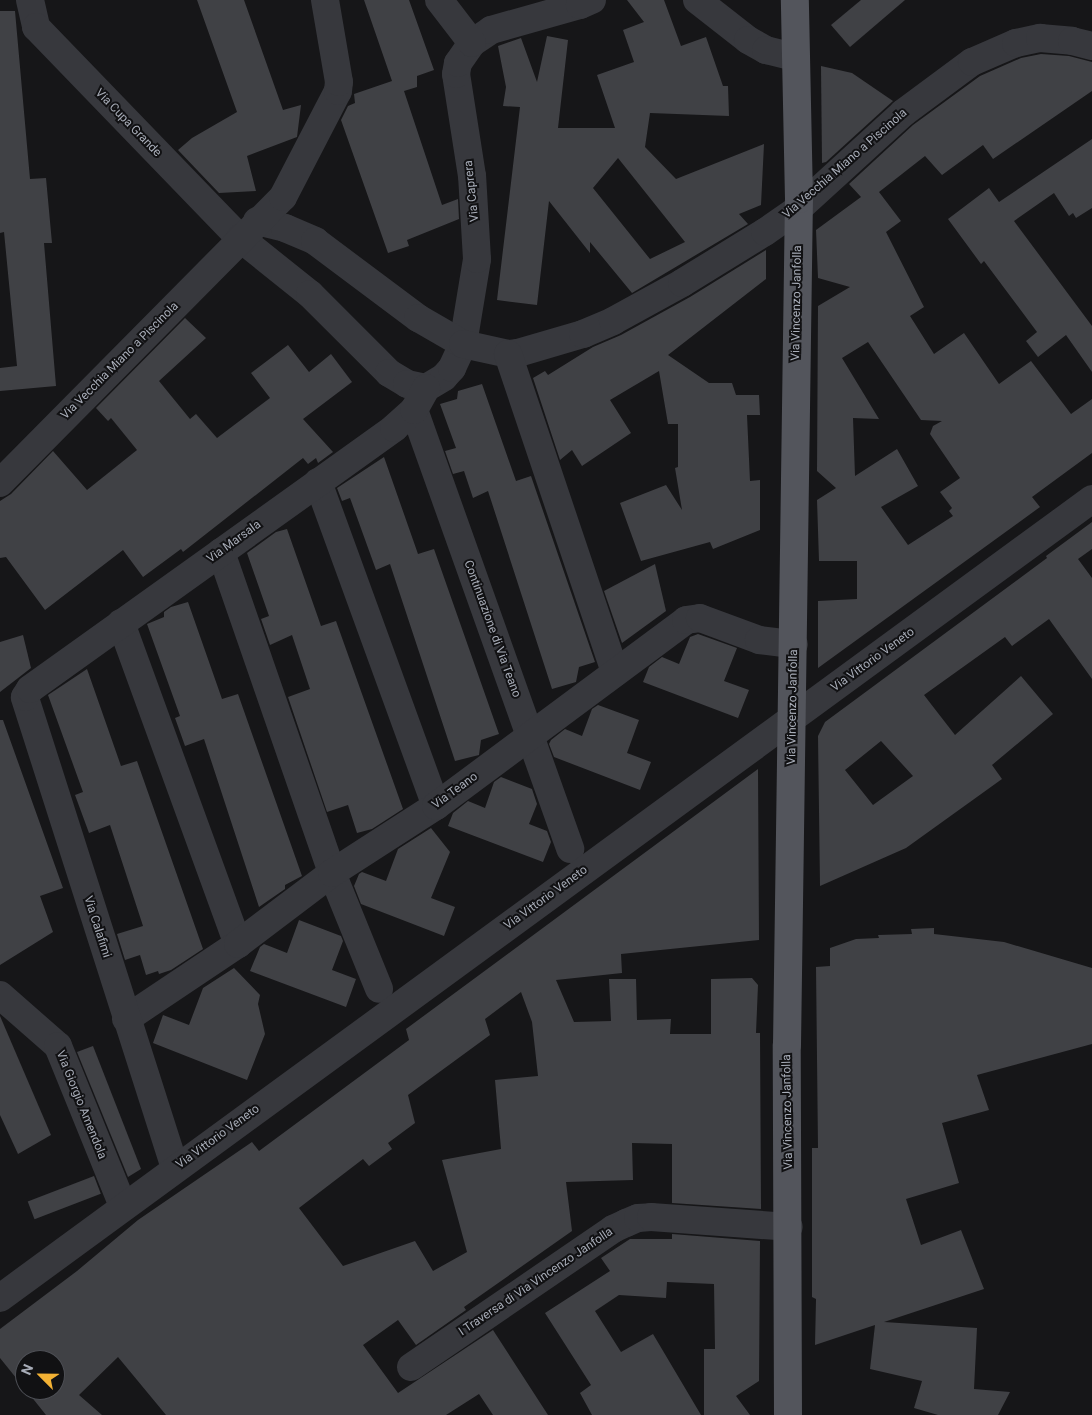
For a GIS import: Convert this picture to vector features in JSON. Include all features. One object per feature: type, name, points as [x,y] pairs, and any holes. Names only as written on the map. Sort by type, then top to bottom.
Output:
[{"type":"main road","name":"Via Vincenzo Janfolla","points":[[788,1415],[789,1227],[787,1045],[794,644],[798,209],[795,0]]},
{"type":"street","name":"Via Cupa Grande","points":[[30,0],[36,27],[249,230]]},
{"type":"street","name":"Via Vecchia Miano a Piscinola","points":[[0,483],[283,196],[292,184],[338,91],[339,82],[325,0]]},
{"type":"street","points":[[440,0],[472,43]]},
{"type":"street","name":"Via Caprera","points":[[470,347],[477,232],[472,176],[456,74],[458,63],[472,43],[491,30],[592,0]]},
{"type":"street","points":[[697,0],[748,40],[766,50],[795,57]]},
{"type":"street","name":"Via Vecchia Miano a Piscinola","points":[[249,230],[285,228],[315,241],[418,318],[470,347],[508,354],[583,334],[621,318],[682,284],[798,209],[903,113],[972,62],[1016,43],[1040,38],[1072,41],[1092,46]]},
{"type":"street","points":[[249,230],[310,294],[389,372],[407,384],[420,399],[444,377],[470,347]]},
{"type":"street","points":[[508,354],[615,672]]},
{"type":"street","name":"Via Marsala","points":[[33,687],[394,428],[420,399]]},
{"type":"street","name":"Continuazione di Via Teano","points":[[420,399],[530,736],[570,849]]},
{"type":"street","points":[[318,482],[436,806]]},
{"type":"street","name":"Via Vittorio Veneto","points":[[0,1298],[123,1206],[1092,499]]},
{"type":"street","points":[[220,552],[332,873],[379,989]]},
{"type":"street","name":"Via Teano","points":[[126,1019],[238,944],[332,873],[436,806],[690,618],[700,618],[759,640],[794,644]]},
{"type":"street","points":[[121,623],[238,944]]},
{"type":"street","name":"Via Calafimi","points":[[33,687],[25,697],[26,706],[175,1168]]},
{"type":"street","name":"Via Giorgio Amendola","points":[[0,996],[58,1046],[123,1206]]},
{"type":"street","name":"I Traversa di Via Vincenzo Janfolla","points":[[411,1367],[613,1229],[632,1220],[650,1217],[789,1227]]},
{"type":"building","points":[[197,0],[244,0],[283,110],[301,105],[297,137],[247,156],[256,191],[219,193],[178,150],[192,138],[237,112]]},
{"type":"building","points":[[364,0],[409,0],[434,70],[417,76],[417,87],[404,91],[442,205],[458,199],[459,219],[407,240],[409,246],[388,253],[341,120],[348,106],[355,103],[354,94],[392,81]]},
{"type":"building","points":[[627,0],[664,0],[681,46],[706,37],[723,86],[728,86],[729,116],[650,113],[645,147],[676,179],[764,144],[761,205],[739,214],[748,224],[632,293],[590,242],[590,253],[549,201],[537,305],[497,300],[520,107],[503,106],[506,87],[498,46],[521,38],[537,82],[547,36],[568,40],[558,128],[615,128],[597,75],[634,62],[623,30],[644,22]],"holes":[[[618,158],[685,242],[650,259],[593,188]]]},
{"type":"building","points":[[861,0],[905,0],[850,47],[831,25]]},
{"type":"building","points":[[0,11],[15,11],[30,179],[46,178],[52,243],[44,243],[56,386],[0,391],[0,368],[17,366],[4,232],[0,233]]},
{"type":"building","points":[[1041,54],[1069,56],[1092,62],[1092,91],[993,159],[983,145],[942,175],[925,156],[879,192],[901,221],[886,232],[924,307],[910,316],[934,354],[964,333],[999,384],[1031,361],[1071,414],[1092,399],[1092,453],[1032,497],[1040,507],[818,668],[818,601],[857,599],[857,561],[819,561],[817,500],[836,488],[817,471],[818,306],[850,287],[818,278],[816,230],[861,197],[849,184],[913,125],[980,76],[1021,58]],"holes":[[[868,342],[921,420],[942,421],[933,426],[930,434],[960,478],[940,492],[952,508],[949,511],[953,516],[908,545],[881,507],[918,486],[897,449],[855,476],[853,418],[879,419],[842,358]]]},
{"type":"building","points":[[821,66],[852,73],[893,101],[826,162],[822,163]]},
{"type":"building","points":[[1092,139],[1092,208],[1076,218],[1073,213],[1069,216],[1054,193],[1014,221],[1092,326],[1092,372],[1066,335],[1038,357],[1026,341],[1037,332],[984,261],[981,264],[948,219],[989,188],[999,202]]},
{"type":"building","points":[[766,250],[766,279],[668,355],[709,383],[732,383],[736,395],[759,395],[760,415],[747,415],[750,481],[760,480],[760,530],[713,549],[710,542],[641,561],[620,503],[666,485],[682,510],[675,468],[678,467],[678,424],[668,424],[659,371],[610,400],[631,433],[582,466],[572,450],[560,460],[533,378],[545,371],[548,375],[593,347],[621,335],[690,297]]},
{"type":"building","points":[[185,318],[206,338],[159,381],[190,419],[196,414],[217,438],[270,398],[251,373],[288,345],[309,372],[331,354],[352,382],[303,419],[333,452],[318,463],[316,458],[308,464],[303,458],[183,552],[181,549],[143,577],[123,550],[45,610],[6,557],[0,558],[0,501],[11,494],[53,451],[87,490],[137,450],[111,418],[108,421],[96,408]]},
{"type":"building","points":[[482,384],[516,481],[531,476],[595,662],[579,667],[576,682],[552,689],[488,491],[473,498],[464,471],[453,474],[445,451],[456,448],[440,404],[457,399],[458,391]]},
{"type":"building","points":[[384,457],[418,554],[434,549],[499,734],[481,740],[479,755],[455,761],[390,564],[376,570],[350,498],[342,501],[337,488]]},
{"type":"building","points":[[1092,522],[1092,549],[1078,559],[1092,578],[1092,679],[1049,619],[1012,646],[1005,637],[924,695],[955,735],[1021,676],[1053,714],[992,765],[1002,779],[906,848],[820,886],[818,736],[825,722],[1047,558],[1046,556]],"holes":[[[881,741],[913,776],[873,805],[845,770]]]},
{"type":"building","points":[[287,529],[321,626],[336,621],[403,809],[372,829],[357,833],[348,805],[327,812],[288,697],[310,689],[292,635],[270,645],[261,619],[269,616],[247,553],[276,532]]},
{"type":"building","points":[[655,564],[666,611],[622,643],[604,591]]},
{"type":"building","points":[[188,602],[222,699],[238,694],[302,876],[285,885],[285,889],[259,907],[204,739],[185,746],[175,718],[180,716],[147,624],[164,617],[164,612],[171,607]]},
{"type":"building","points":[[698,634],[737,648],[724,681],[749,690],[738,718],[643,682],[649,667],[662,657],[679,664],[690,637]]},
{"type":"building","points":[[23,635],[31,668],[0,692],[0,642]]},
{"type":"building","points":[[87,669],[121,766],[137,761],[203,949],[171,970],[159,974],[158,971],[146,975],[140,955],[125,960],[117,934],[143,926],[110,825],[89,833],[75,795],[83,792],[48,695]]},
{"type":"building","points":[[598,705],[639,720],[627,753],[651,762],[640,790],[554,757],[549,744],[551,740],[565,729],[582,736],[592,709]]},
{"type":"building","points":[[0,720],[3,720],[63,888],[40,896],[53,932],[0,965]]},
{"type":"building","points":[[758,769],[759,940],[621,954],[622,973],[556,980],[574,1022],[611,1021],[609,979],[636,979],[637,1020],[671,1019],[670,1034],[711,1034],[711,979],[752,978],[758,985],[756,1033],[760,1033],[761,1209],[672,1203],[672,1144],[632,1143],[633,1180],[566,1182],[572,1231],[464,1307],[466,1310],[416,1345],[398,1320],[363,1345],[398,1393],[493,1330],[548,1415],[493,1415],[479,1394],[446,1415],[166,1415],[118,1357],[79,1395],[102,1415],[46,1415],[34,1400],[65,1400],[65,1350],[15,1350],[15,1377],[0,1358],[0,1329],[77,1271],[138,1220],[252,1142],[259,1151],[409,1040],[406,1029]],"holes":[[[521,992],[532,1022],[538,1076],[495,1080],[501,1149],[442,1160],[467,1252],[433,1271],[415,1241],[343,1266],[299,1208],[363,1159],[369,1166],[392,1149],[388,1143],[415,1123],[408,1095],[490,1035],[485,1019]]]},
{"type":"building","points":[[501,777],[532,789],[537,804],[529,824],[547,831],[551,842],[543,862],[448,826],[453,813],[468,801],[485,808],[494,782]]},
{"type":"building","points":[[431,828],[450,852],[431,898],[455,907],[444,936],[361,904],[354,886],[359,874],[362,872],[386,881],[398,849]]},
{"type":"building","points":[[299,920],[341,936],[343,941],[332,970],[356,979],[346,1007],[250,971],[260,947],[264,944],[287,953]]},
{"type":"building","points":[[934,928],[934,934],[1004,942],[1092,968],[1092,1044],[977,1075],[989,1110],[942,1123],[959,1183],[906,1199],[921,1245],[961,1230],[984,1289],[884,1322],[977,1328],[974,1389],[1010,1392],[998,1415],[938,1415],[914,1408],[922,1381],[870,1369],[875,1325],[815,1345],[816,1299],[812,1297],[812,1148],[818,1148],[816,967],[830,966],[830,948],[856,939],[879,938],[878,935],[912,934],[911,929]]},
{"type":"building","points":[[234,968],[260,995],[258,1004],[265,1034],[247,1080],[153,1043],[163,1015],[189,1025],[203,988]]},
{"type":"building","points":[[0,1016],[51,1135],[18,1154],[0,1115]]},
{"type":"building","points":[[93,1046],[141,1169],[128,1177],[77,1052]]},
{"type":"building","points":[[94,1176],[101,1194],[35,1219],[28,1201]]},
{"type":"building","points":[[672,1234],[760,1241],[759,1381],[736,1396],[750,1415],[704,1415],[704,1349],[715,1349],[714,1284],[667,1282],[666,1298],[619,1295],[595,1311],[621,1352],[653,1334],[701,1415],[592,1415],[580,1393],[591,1385],[545,1313],[610,1271],[601,1258],[630,1239],[672,1239]]}]
